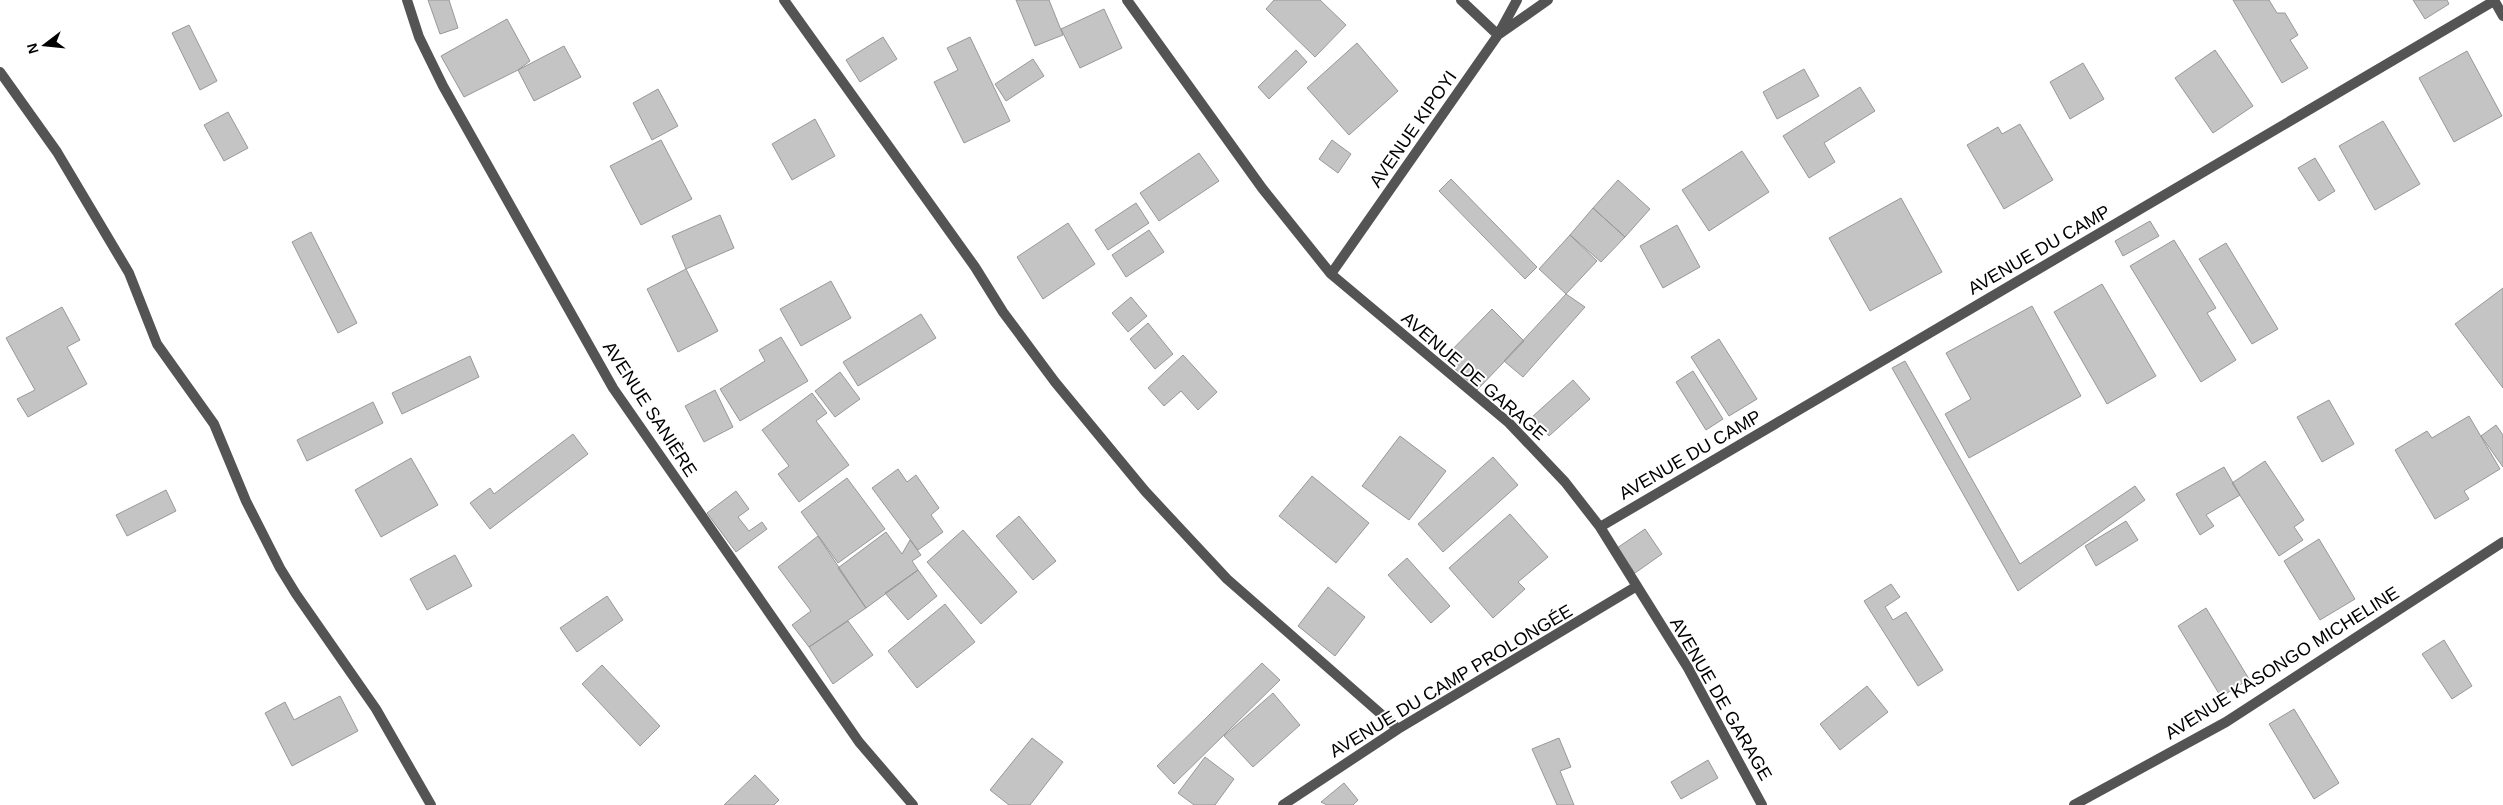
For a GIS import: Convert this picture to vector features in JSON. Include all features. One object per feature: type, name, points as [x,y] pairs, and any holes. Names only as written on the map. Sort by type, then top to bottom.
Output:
[{"type":"street","name":"AVENUE SANIÈRE","points":[[407,0],[419,36],[443,86],[613,388],[859,742],[914,805]]},
{"type":"street","points":[[784,0],[975,267],[1003,312],[1055,382],[1145,491],[1227,579],[1398,728]]},
{"type":"street","name":"AVENUE DE GARAGE","points":[[1126,0],[1262,188],[1331,274],[1508,423],[1565,482],[1600,527],[1688,668],[1762,805]]},
{"type":"street","points":[[1461,0],[1498,35],[1548,0]]},
{"type":"street","name":"AVENUE KIPOYI","points":[[1331,274],[1498,35],[1517,0]]},
{"type":"street","points":[[2494,0],[2503,16]]},
{"type":"street","name":"AVENUE DU CAMP","points":[[1600,527],[2494,0]]},
{"type":"street","points":[[0,72],[57,152],[129,273],[157,344],[214,424],[246,502],[288,581],[376,709],[431,805]]},
{"type":"street","name":"AVENUE KASONGO MICHELINE","points":[[2074,805],[2226,722],[2503,542]]},
{"type":"street","name":"AVENUE DU CAMP PROLONGÉE","points":[[1282,805],[1398,728],[1637,586]]},
{"type":"building","points":[[428,0],[449,0],[458,28],[440,34]]},
{"type":"building","points":[[1016,0],[1049,0],[1063,35],[1035,46]]},
{"type":"building","points":[[1274,0],[1320,0],[1346,25],[1315,57],[1266,9]]},
{"type":"building","points":[[2233,0],[2269,0],[2277,13],[2285,13],[2298,35],[2290,40],[2308,68],[2282,83]]},
{"type":"building","points":[[2413,0],[2447,0],[2449,4],[2425,19]]},
{"type":"building","points":[[1104,9],[1122,48],[1080,68],[1061,29]]},
{"type":"building","points":[[507,19],[530,61],[518,70],[464,97],[441,56]]},
{"type":"building","points":[[189,25],[217,81],[200,90],[172,33]]},
{"type":"building","points":[[883,37],[897,59],[860,82],[846,60]]},
{"type":"building","points":[[970,37],[1010,121],[964,143],[934,82],[958,70],[947,48]]},
{"type":"building","points":[[1357,43],[1398,91],[1349,135],[1307,88]]},
{"type":"building","points":[[564,46],[581,77],[534,101],[518,70]]},
{"type":"building","points":[[1296,50],[1307,62],[1269,99],[1258,87]]},
{"type":"building","points":[[2215,50],[2253,106],[2213,133],[2175,78]]},
{"type":"building","points":[[2467,51],[2502,116],[2454,142],[2419,78]]},
{"type":"building","points":[[1033,59],[1044,76],[1006,101],[995,84]]},
{"type":"building","points":[[2083,63],[2104,99],[2070,119],[2050,82]]},
{"type":"building","points":[[1804,69],[1819,96],[1777,119],[1763,92]]},
{"type":"building","points":[[1860,87],[1875,111],[1824,143],[1835,162],[1809,178],[1783,136]]},
{"type":"building","points":[[658,89],[678,126],[652,140],[633,103]]},
{"type":"building","points":[[228,112],[248,148],[224,161],[204,125]]},
{"type":"building","points":[[815,119],[835,156],[792,180],[772,144]]},
{"type":"building","points":[[2383,121],[2420,184],[2375,210],[2339,146]]},
{"type":"building","points":[[2020,124],[2053,180],[2004,209],[1967,145],[1998,127],[2002,134]]},
{"type":"building","points":[[661,140],[692,199],[641,225],[610,166]]},
{"type":"building","points":[[1332,140],[1351,154],[1338,173],[1319,159]]},
{"type":"building","points":[[1742,151],[1769,192],[1709,231],[1682,190]]},
{"type":"building","points":[[1199,153],[1219,181],[1159,221],[1140,193]]},
{"type":"building","points":[[2315,158],[2335,191],[2319,201],[2298,168]]},
{"type":"building","points":[[1451,179],[1537,267],[1525,279],[1439,191]]},
{"type":"building","points":[[1618,180],[1650,209],[1625,237],[1593,208]]},
{"type":"building","points":[[1901,198],[1942,272],[1870,311],[1829,238]]},
{"type":"building","points":[[1136,203],[1149,223],[1108,250],[1095,230]]},
{"type":"building","points":[[1593,208],[1625,237],[1601,262],[1570,235]]},
{"type":"building","points":[[720,215],[734,248],[686,269],[672,236]]},
{"type":"building","points":[[2150,221],[2159,236],[2123,256],[2115,241]]},
{"type":"building","points":[[1068,223],[1095,264],[1043,299],[1017,257]]},
{"type":"building","points":[[1677,225],[1700,267],[1663,288],[1640,246]]},
{"type":"building","points":[[1149,230],[1164,252],[1126,277],[1112,255]]},
{"type":"building","points":[[311,232],[357,323],[338,333],[292,242]]},
{"type":"building","points":[[1570,235],[1597,261],[1566,294],[1539,269]]},
{"type":"building","points":[[2174,240],[2216,308],[2207,313],[2236,360],[2201,382],[2130,266]]},
{"type":"building","points":[[2226,243],[2278,329],[2252,344],[2199,259]]},
{"type":"building","points":[[686,269],[718,331],[678,352],[647,289]]},
{"type":"building","points":[[831,281],[851,318],[801,346],[780,309]]},
{"type":"building","points":[[2102,284],[2156,376],[2107,404],[2054,312]]},
{"type":"building","points":[[2503,288],[2503,388],[2455,324]]},
{"type":"building","points":[[1566,294],[1585,307],[1523,377],[1504,361]]},
{"type":"building","points":[[1131,297],[1147,316],[1128,332],[1112,313]]},
{"type":"building","points":[[2032,306],[2081,396],[1969,458],[1945,414],[1971,399],[1946,353]]},
{"type":"building","points":[[62,307],[80,340],[67,347],[87,384],[28,417],[17,399],[35,390],[6,338]]},
{"type":"building","points":[[1492,309],[1524,341],[1477,390],[1444,358]]},
{"type":"building","points":[[921,314],[936,338],[858,386],[843,362]]},
{"type":"building","points":[[1148,323],[1173,354],[1155,369],[1130,339]]},
{"type":"building","points":[[781,337],[808,381],[740,421],[720,389],[765,361],[759,350]]},
{"type":"building","points":[[1719,339],[1757,399],[1729,416],[1691,357]]},
{"type":"building","points":[[1183,355],[1217,392],[1198,410],[1181,391],[1164,406],[1148,388]]},
{"type":"building","points":[[470,356],[479,377],[402,414],[392,393]]},
{"type":"building","points":[[1905,361],[2020,564],[2135,486],[2145,500],[2018,591],[1892,368]]},
{"type":"building","points":[[1693,371],[1723,419],[1706,430],[1676,382]]},
{"type":"building","points":[[840,372],[860,399],[835,417],[815,391]]},
{"type":"building","points":[[1573,380],[1590,399],[1549,436],[1532,417]]},
{"type":"building","points":[[715,390],[733,427],[704,442],[685,406]]},
{"type":"building","points":[[812,393],[827,413],[816,421],[849,465],[799,502],[778,474],[789,466],[762,430]]},
{"type":"building","points":[[2329,400],[2354,444],[2322,462],[2297,417]]},
{"type":"building","points":[[373,402],[383,423],[307,461],[297,440]]},
{"type":"building","points":[[2469,416],[2500,469],[2464,491],[2469,499],[2435,519],[2395,450],[2427,431],[2432,438]]},
{"type":"building","points":[[2496,425],[2503,435],[2503,467],[2481,436]]},
{"type":"building","points":[[573,434],[588,454],[490,529],[470,503],[490,488],[494,494]]},
{"type":"building","points":[[1400,436],[1446,471],[1409,520],[1362,486]]},
{"type":"building","points":[[1493,457],[1518,485],[1443,552],[1418,524]]},
{"type":"building","points":[[411,458],[438,505],[381,537],[355,490]]},
{"type":"building","points":[[2265,461],[2304,520],[2294,527],[2303,540],[2279,556],[2232,483]]},
{"type":"building","points":[[2224,467],[2240,495],[2206,515],[2214,526],[2200,535],[2176,494]]},
{"type":"building","points":[[898,469],[907,482],[916,475],[939,508],[931,515],[943,532],[918,550],[872,488]]},
{"type":"building","points":[[1312,476],[1369,523],[1336,563],[1279,516]]},
{"type":"building","points":[[847,478],[885,529],[838,563],[801,512]]},
{"type":"building","points":[[166,490],[176,511],[127,536],[116,515]]},
{"type":"building","points":[[736,491],[749,509],[738,517],[749,531],[762,522],[767,529],[736,552],[707,513]]},
{"type":"building","points":[[1510,514],[1548,557],[1518,582],[1525,589],[1493,618],[1449,568]]},
{"type":"building","points":[[1019,516],[1056,561],[1033,580],[996,536]]},
{"type":"building","points":[[2126,521],[2138,540],[2096,566],[2085,546]]},
{"type":"building","points":[[1645,529],[1662,554],[1635,573],[1617,548]]},
{"type":"building","points":[[963,530],[1017,592],[981,624],[927,562]]},
{"type":"building","points":[[886,532],[902,554],[910,540],[921,555],[912,561],[918,570],[866,608],[838,568]]},
{"type":"building","points":[[818,536],[866,608],[809,647],[792,625],[811,611],[778,567]]},
{"type":"building","points":[[2319,539],[2355,599],[2320,620],[2284,561]]},
{"type":"building","points":[[455,555],[472,586],[427,610],[410,579]]},
{"type":"building","points":[[1407,558],[1450,606],[1431,623],[1388,575]]},
{"type":"building","points":[[918,570],[937,596],[908,620],[885,593]]},
{"type":"building","points":[[1891,584],[1900,597],[1885,607],[1893,620],[1906,612],[1943,670],[1918,686],[1864,601]]},
{"type":"building","points":[[1328,587],[1365,617],[1335,656],[1298,626]]},
{"type":"building","points":[[607,596],[623,620],[577,652],[560,628]]},
{"type":"building","points":[[945,604],[975,642],[917,688],[888,651]]},
{"type":"building","points":[[2206,608],[2249,679],[2221,697],[2178,626]]},
{"type":"building","points":[[848,621],[873,655],[833,684],[809,647]]},
{"type":"building","points":[[2444,640],[2472,686],[2452,699],[2422,654]]},
{"type":"building","points":[[1262,663],[1280,680],[1174,784],[1157,766]]},
{"type":"building","points":[[602,665],[660,726],[640,746],[582,684]]},
{"type":"building","points":[[1867,686],[1888,712],[1840,750],[1820,724]]},
{"type":"building","points":[[1273,693],[1300,725],[1253,767],[1224,736]]},
{"type":"building","points":[[340,696],[358,731],[292,766],[265,713],[285,702],[294,720]]},
{"type":"building","points":[[2294,709],[2339,783],[2314,799],[2269,724]]},
{"type":"building","points":[[1032,738],[1063,762],[1030,805],[1009,805],[990,790]]},
{"type":"building","points":[[1559,738],[1571,767],[1560,771],[1574,805],[1557,805],[1532,749]]},
{"type":"building","points":[[1205,757],[1234,779],[1215,805],[1194,805],[1178,793]]},
{"type":"building","points":[[1708,760],[1718,778],[1681,799],[1671,782]]},
{"type":"building","points":[[755,775],[779,800],[774,805],[724,805]]},
{"type":"building","points":[[1344,783],[1358,800],[1353,805],[1327,805],[1321,802]]}]
